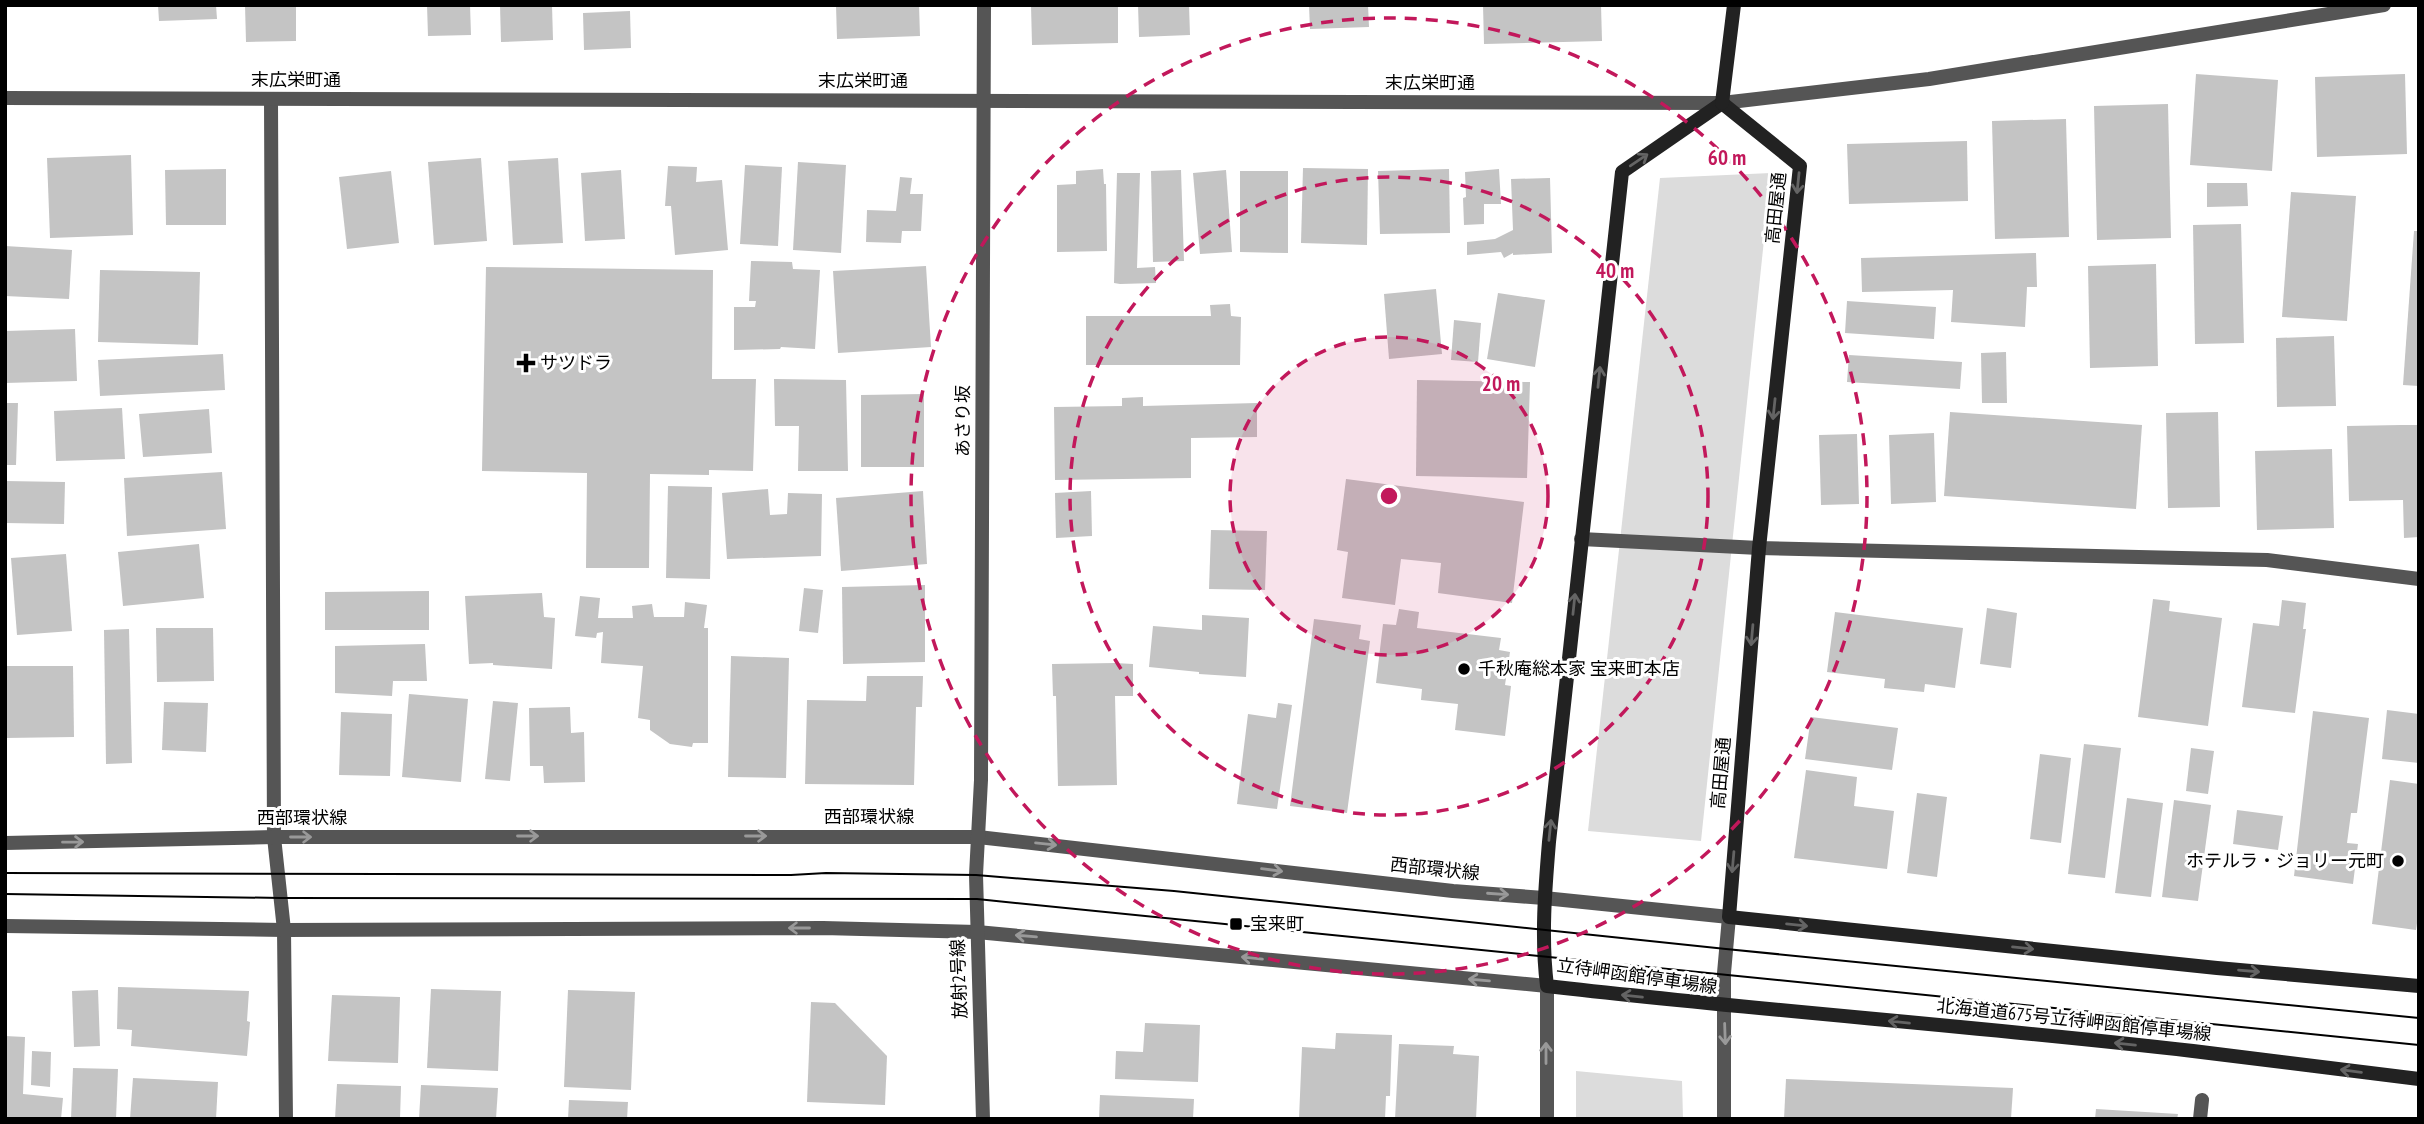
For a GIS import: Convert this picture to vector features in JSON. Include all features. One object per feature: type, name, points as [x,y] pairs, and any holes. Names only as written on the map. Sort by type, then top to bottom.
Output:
[{"type":"main road","points":[[1544,898],[1622,172],[1721,103],[1734,5]]},
{"type":"main road","name":"高田屋通","points":[[1721,103],[1800,166],[1759,548],[1729,917]]},
{"type":"main road","name":"立待岬函館停車場線","points":[[1544,898],[1543,956],[1547,986],[1724,1006]]},
{"type":"main road","points":[[1729,917],[2217,968],[2419,986]]},
{"type":"main road","name":"北海道道675号立待岬函館停車場線","points":[[1724,1006],[2192,1051],[2419,1079]]},
{"type":"street","name":"あさり坂","points":[[978,837],[981,780],[984,5]]},
{"type":"street","name":"末広栄町通","points":[[5,98],[1721,103],[1928,79],[2384,5]]},
{"type":"street","points":[[271,99],[274,837],[284,930],[286,1119]]},
{"type":"street","points":[[1581,539],[1759,548],[2267,560],[2419,579]]},
{"type":"street","name":"西部環状線","points":[[5,843],[274,837],[978,837],[1453,891],[1729,917]]},
{"type":"street","name":"放射2号線","points":[[978,837],[977,932],[983,1119]]},
{"type":"street","name":"高田屋通","points":[[1724,1119],[1724,1006],[1729,917]]},
{"type":"street","points":[[5,926],[284,930],[823,928],[977,932],[1547,986],[1547,1119]]},
{"type":"street","points":[[2200,1119],[2202,1100]]},
{"type":"shaded area","points":[[1771,173],[1701,841],[1588,831],[1660,178]]},
{"type":"shaded area","points":[[1576,1071],[1682,1081],[1683,1119],[1576,1119]]},
{"type":"building","points":[[158,5],[216,5],[217,19],[159,21]]},
{"type":"building","points":[[245,5],[296,5],[296,41],[246,42]]},
{"type":"building","points":[[427,5],[470,5],[471,35],[428,36]]},
{"type":"building","points":[[500,5],[552,5],[553,40],[501,42]]},
{"type":"building","points":[[836,5],[919,5],[920,36],[837,39]]},
{"type":"building","points":[[1031,5],[1118,5],[1118,43],[1032,45]]},
{"type":"building","points":[[1138,5],[1189,5],[1190,35],[1139,37]]},
{"type":"building","points":[[1309,5],[1368,5],[1369,27],[1310,29]]},
{"type":"building","points":[[1483,5],[1601,5],[1602,41],[1484,44]]},
{"type":"building","points":[[630,11],[631,48],[584,50],[583,13]]},
{"type":"building","points":[[2196,74],[2278,80],[2272,171],[2190,165]]},
{"type":"building","points":[[2405,74],[2407,154],[2317,157],[2315,77]]},
{"type":"building","points":[[2168,104],[2171,238],[2097,240],[2094,106]]},
{"type":"building","points":[[2066,119],[2069,237],[1995,239],[1992,121]]},
{"type":"building","points":[[1967,141],[1968,201],[1849,204],[1847,144]]},
{"type":"building","points":[[131,155],[133,235],[50,238],[47,158]]},
{"type":"building","points":[[481,158],[487,241],[434,245],[428,162]]},
{"type":"building","points":[[558,158],[563,243],[513,245],[508,161]]},
{"type":"building","points":[[798,162],[846,165],[841,253],[793,250]]},
{"type":"building","points":[[745,165],[782,167],[778,246],[740,244]]},
{"type":"building","points":[[668,166],[697,167],[696,182],[722,180],[728,250],[675,255],[671,206],[665,206]]},
{"type":"building","points":[[1303,168],[1368,169],[1367,245],[1301,243]]},
{"type":"building","points":[[226,169],[226,225],[166,225],[165,170]]},
{"type":"building","points":[[1103,169],[1106,184],[1107,251],[1057,252],[1057,185],[1076,184],[1076,171]]},
{"type":"building","points":[[1449,169],[1450,233],[1380,234],[1378,171]]},
{"type":"building","points":[[1499,169],[1501,204],[1484,204],[1484,224],[1464,225],[1465,172]]},
{"type":"building","points":[[621,170],[625,239],[585,241],[581,173]]},
{"type":"building","points":[[1181,170],[1184,261],[1153,262],[1151,171]]},
{"type":"building","points":[[1226,170],[1232,252],[1200,254],[1193,173]]},
{"type":"building","points":[[391,171],[399,243],[347,249],[339,177]]},
{"type":"building","points":[[1240,171],[1288,171],[1288,253],[1240,252]]},
{"type":"building","points":[[1117,173],[1140,173],[1137,268],[1155,267],[1156,283],[1114,283]]},
{"type":"building","points":[[900,177],[912,178],[910,194],[923,194],[921,231],[902,231],[901,243],[866,242],[867,210],[896,211]]},
{"type":"building","points":[[1550,178],[1552,253],[1513,253],[1504,258],[1501,252],[1467,255],[1467,242],[1495,239],[1513,230],[1511,179]]},
{"type":"building","points":[[2207,183],[2247,183],[2248,206],[2207,207]]},
{"type":"building","points":[[2291,192],[2356,196],[2347,321],[2282,317]]},
{"type":"building","points":[[2241,224],[2244,343],[2195,344],[2193,225]]},
{"type":"building","points":[[2414,231],[2419,231],[2419,386],[2403,385]]},
{"type":"building","points":[[5,246],[72,250],[69,299],[5,296]]},
{"type":"building","points":[[2036,253],[2037,287],[2027,287],[2025,327],[1951,322],[1953,290],[1862,292],[1861,258]]},
{"type":"building","points":[[751,261],[792,262],[793,269],[820,270],[815,349],[781,347],[734,350],[734,307],[755,307],[756,301],[749,301]]},
{"type":"building","points":[[2156,264],[2158,366],[2090,368],[2088,266]]},
{"type":"building","points":[[926,266],[931,347],[838,353],[833,271]]},
{"type":"building","points":[[486,267],[713,270],[712,379],[756,379],[753,471],[709,470],[709,475],[650,474],[649,568],[586,568],[587,473],[482,471]]},
{"type":"building","points":[[100,270],[200,272],[198,345],[98,342]]},
{"type":"building","points":[[1436,289],[1442,354],[1389,359],[1384,294]]},
{"type":"building","points":[[1498,293],[1545,300],[1535,367],[1487,359]]},
{"type":"building","points":[[1847,301],[1936,307],[1934,339],[1845,333]]},
{"type":"building","points":[[1230,304],[1231,316],[1241,317],[1240,365],[1086,365],[1086,316],[1211,316],[1210,305]]},
{"type":"building","points":[[1454,320],[1481,323],[1478,362],[1451,360]]},
{"type":"building","points":[[75,329],[77,381],[5,383],[5,331]]},
{"type":"building","points":[[2334,336],[2336,406],[2277,407],[2276,338]]},
{"type":"building","points":[[2006,352],[2007,403],[1982,403],[1981,353]]},
{"type":"building","points":[[223,354],[225,390],[100,396],[98,360]]},
{"type":"building","points":[[1849,355],[1962,362],[1960,389],[1847,382]]},
{"type":"building","points":[[774,379],[846,380],[848,471],[798,471],[799,426],[775,426]]},
{"type":"building","points":[[1417,380],[1530,382],[1527,478],[1416,476]]},
{"type":"building","points":[[924,394],[924,467],[861,467],[861,395]]},
{"type":"building","points":[[1143,397],[1143,406],[1257,403],[1257,437],[1191,438],[1191,478],[1055,480],[1054,407],[1122,406],[1122,398]]},
{"type":"building","points":[[5,403],[18,403],[16,465],[5,465]]},
{"type":"building","points":[[122,408],[125,459],[56,461],[54,411]]},
{"type":"building","points":[[209,409],[212,453],[143,457],[139,414]]},
{"type":"building","points":[[1950,412],[2142,425],[2136,509],[1944,496]]},
{"type":"building","points":[[2218,412],[2220,507],[2168,508],[2166,413]]},
{"type":"building","points":[[2419,425],[2419,537],[2404,538],[2403,500],[2349,501],[2347,426]]},
{"type":"building","points":[[1934,433],[1936,502],[1891,504],[1889,435]]},
{"type":"building","points":[[1857,434],[1859,504],[1821,505],[1819,435]]},
{"type":"building","points":[[2332,449],[2334,528],[2257,530],[2255,451]]},
{"type":"building","points":[[222,472],[226,529],[127,536],[124,478]]},
{"type":"building","points":[[1346,479],[1524,502],[1512,603],[1438,593],[1441,563],[1401,559],[1395,605],[1342,598],[1348,552],[1337,550]]},
{"type":"building","points":[[5,481],[65,482],[64,524],[5,523]]},
{"type":"building","points":[[668,486],[712,487],[710,579],[666,578]]},
{"type":"building","points":[[768,489],[770,515],[787,514],[788,493],[822,494],[821,556],[727,559],[722,493]]},
{"type":"building","points":[[923,491],[927,564],[841,571],[836,498]]},
{"type":"building","points":[[1091,491],[1092,536],[1056,538],[1055,493]]},
{"type":"building","points":[[1211,530],[1267,531],[1265,590],[1209,589]]},
{"type":"building","points":[[199,544],[204,598],[123,606],[118,552]]},
{"type":"building","points":[[66,554],[72,631],[17,635],[11,558]]},
{"type":"building","points":[[925,585],[925,662],[843,664],[842,587]]},
{"type":"building","points":[[804,588],[823,590],[818,633],[799,631]]},
{"type":"building","points":[[429,591],[429,630],[325,630],[325,592]]},
{"type":"building","points":[[542,593],[544,617],[555,618],[552,669],[493,663],[469,664],[465,596]]},
{"type":"building","points":[[580,596],[600,598],[598,618],[633,618],[632,606],[652,604],[654,617],[684,617],[685,602],[707,605],[704,628],[708,628],[708,743],[693,743],[692,747],[670,744],[650,730],[650,720],[638,718],[643,666],[601,663],[603,632],[597,633],[596,638],[575,636]]},
{"type":"building","points":[[2153,599],[2170,601],[2169,611],[2222,618],[2208,726],[2138,717]]},
{"type":"building","points":[[2282,600],[2306,603],[2303,629],[2306,629],[2295,713],[2242,707],[2253,623],[2279,626]]},
{"type":"building","points":[[1987,608],[2017,613],[2011,668],[1980,664]]},
{"type":"building","points":[[1399,609],[1419,612],[1417,628],[1501,638],[1499,650],[1510,652],[1505,685],[1511,686],[1505,736],[1455,730],[1458,704],[1421,700],[1422,689],[1376,683],[1383,624],[1396,625]]},
{"type":"building","points":[[1835,612],[1963,628],[1955,688],[1925,684],[1924,692],[1884,688],[1885,679],[1827,672]]},
{"type":"building","points":[[1202,615],[1249,618],[1246,677],[1149,667],[1153,626],[1202,630]]},
{"type":"building","points":[[1314,619],[1361,625],[1359,639],[1370,641],[1347,813],[1290,806]]},
{"type":"building","points":[[156,628],[213,628],[214,681],[157,682]]},
{"type":"building","points":[[129,629],[132,763],[106,764],[104,630]]},
{"type":"building","points":[[425,644],[427,681],[393,681],[392,696],[335,693],[335,646]]},
{"type":"building","points":[[731,656],[789,658],[786,778],[728,777]]},
{"type":"building","points":[[1052,664],[1133,664],[1133,696],[1115,696],[1117,785],[1058,786],[1056,696],[1053,696]]},
{"type":"building","points":[[5,666],[73,666],[74,737],[5,738]]},
{"type":"building","points":[[867,676],[923,676],[922,707],[916,707],[914,785],[805,784],[807,700],[866,701]]},
{"type":"building","points":[[409,694],[468,699],[461,782],[402,777]]},
{"type":"building","points":[[493,701],[518,703],[510,781],[485,779]]},
{"type":"building","points":[[164,702],[208,703],[206,752],[162,750]]},
{"type":"building","points":[[1278,703],[1292,705],[1277,809],[1237,804],[1248,714],[1276,718]]},
{"type":"building","points":[[570,707],[571,733],[584,732],[585,782],[544,783],[543,766],[530,766],[529,708]]},
{"type":"building","points":[[2387,710],[2419,714],[2419,763],[2382,759]]},
{"type":"building","points":[[2313,711],[2369,718],[2357,813],[2351,813],[2347,843],[2358,844],[2353,884],[2294,876]]},
{"type":"building","points":[[341,712],[392,714],[390,776],[339,775]]},
{"type":"building","points":[[1811,717],[1898,728],[1892,770],[1805,759]]},
{"type":"building","points":[[2084,744],[2121,748],[2105,878],[2068,874]]},
{"type":"building","points":[[2191,748],[2214,751],[2208,794],[2186,791]]},
{"type":"building","points":[[2040,754],[2071,758],[2061,843],[2030,839]]},
{"type":"building","points":[[1806,770],[1857,777],[1854,806],[1894,811],[1887,869],[1794,858]]},
{"type":"building","points":[[2390,780],[2419,784],[2419,910],[2416,930],[2372,924]]},
{"type":"building","points":[[1917,793],[1947,797],[1937,877],[1907,873]]},
{"type":"building","points":[[2127,798],[2163,803],[2151,897],[2115,893]]},
{"type":"building","points":[[2174,800],[2211,805],[2198,901],[2162,897]]},
{"type":"building","points":[[2237,810],[2283,816],[2278,850],[2233,844]]},
{"type":"building","points":[[118,987],[249,991],[247,1056],[131,1046],[132,1030],[117,1029]]},
{"type":"building","points":[[431,989],[501,991],[498,1071],[427,1068]]},
{"type":"building","points":[[98,990],[100,1046],[74,1047],[72,991]]},
{"type":"building","points":[[568,990],[635,992],[631,1090],[564,1087]]},
{"type":"building","points":[[332,995],[400,997],[398,1063],[328,1061]]},
{"type":"building","points":[[811,1002],[835,1003],[887,1056],[885,1105],[807,1102]]},
{"type":"building","points":[[1145,1023],[1200,1025],[1198,1082],[1115,1079],[1116,1051],[1143,1052]]},
{"type":"building","points":[[1336,1033],[1392,1035],[1390,1096],[1386,1096],[1385,1119],[1299,1119],[1302,1047],[1335,1049]]},
{"type":"building","points":[[5,1036],[25,1037],[23,1094],[63,1098],[61,1119],[5,1119]]},
{"type":"building","points":[[1399,1044],[1454,1046],[1453,1054],[1479,1056],[1476,1119],[1395,1119]]},
{"type":"building","points":[[32,1051],[51,1052],[50,1087],[31,1085]]},
{"type":"building","points":[[73,1068],[118,1069],[116,1119],[71,1119]]},
{"type":"building","points":[[133,1078],[218,1082],[216,1119],[130,1119]]},
{"type":"building","points":[[1786,1079],[2013,1088],[2011,1119],[1784,1119]]},
{"type":"building","points":[[337,1084],[401,1086],[400,1119],[335,1119]]},
{"type":"building","points":[[421,1085],[498,1088],[496,1119],[419,1119]]},
{"type":"building","points":[[1100,1095],[1194,1099],[1193,1119],[1099,1119]]},
{"type":"building","points":[[569,1100],[628,1102],[627,1119],[568,1119]]},
{"type":"building","points":[[2096,1109],[2178,1114],[2177,1119],[2095,1119]]},
{"type":"tram line","points":[[5,873],[976,875],[1174,891],[2419,1018]]},
{"type":"tram line","points":[[5,894],[281,898],[977,899],[2419,1045]]},
{"type":"place","name":"サツドラ","points":[[526,363]]},
{"type":"place","name":"千秋庵総本家 宝来町本店","points":[[1464,669]]},
{"type":"place","name":"ホテルラ・ジョリー元町","points":[[2398,861]]},
{"type":"place","name":"宝来町","points":[[1236,924]]}]
